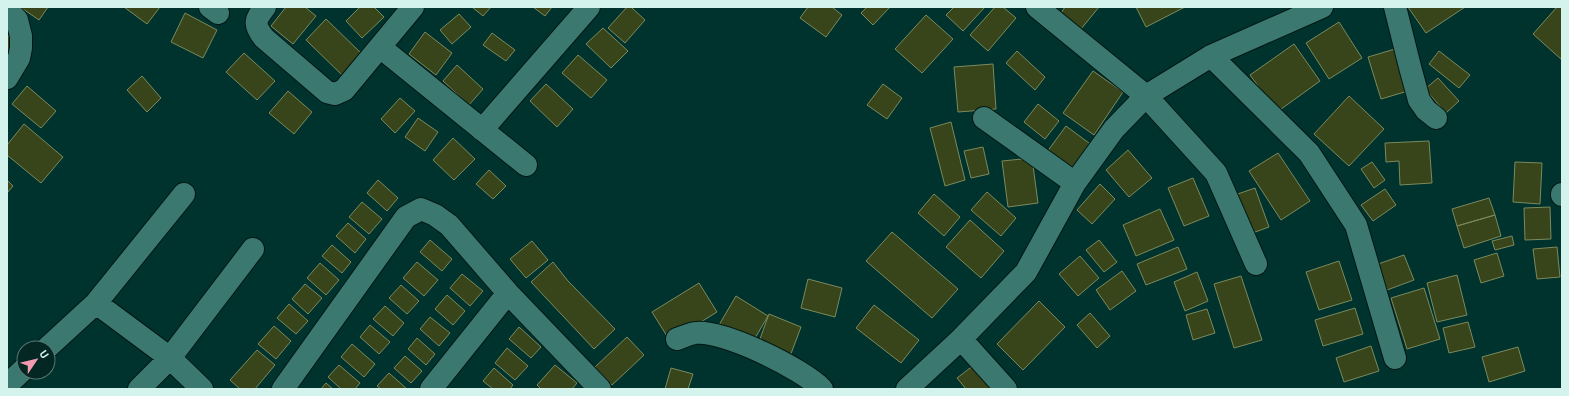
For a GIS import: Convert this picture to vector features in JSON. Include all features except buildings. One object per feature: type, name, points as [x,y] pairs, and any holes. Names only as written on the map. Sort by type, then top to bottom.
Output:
[{"type":"street","points":[[265,7],[259,15],[257,22],[257,29],[264,38],[327,92],[335,94],[344,90],[413,7]]},
{"type":"street","points":[[482,130],[589,7]]},
{"type":"street","points":[[1038,7],[1146,96],[1216,173],[1256,264]]},
{"type":"street","points":[[907,389],[961,339],[1026,272],[1075,182],[1114,129],[1146,96],[1211,56],[1294,12],[1322,7]]},
{"type":"street","points":[[1395,7],[1419,100],[1426,110],[1436,118]]},
{"type":"street","points":[[7,9],[17,20],[21,36],[19,58],[7,78]]},
{"type":"street","points":[[380,47],[526,166]]},
{"type":"street","points":[[1211,56],[1309,153],[1356,225],[1395,358]]},
{"type":"street","points":[[984,118],[1075,182]]},
{"type":"street","points":[[56,340],[96,303],[184,194]]},
{"type":"street","points":[[283,389],[406,217],[421,209],[435,215],[449,225],[508,293],[598,389]]},
{"type":"street","points":[[139,389],[170,358],[253,249]]},
{"type":"street","points":[[431,389],[508,293]]},
{"type":"street","points":[[96,303],[170,358],[202,389]]},
{"type":"street","points":[[677,339],[695,333],[708,334],[736,341],[795,369],[822,389]]},
{"type":"street","points":[[961,339],[1006,389]]},
{"type":"street","points":[[7,385],[16,377]]}]
